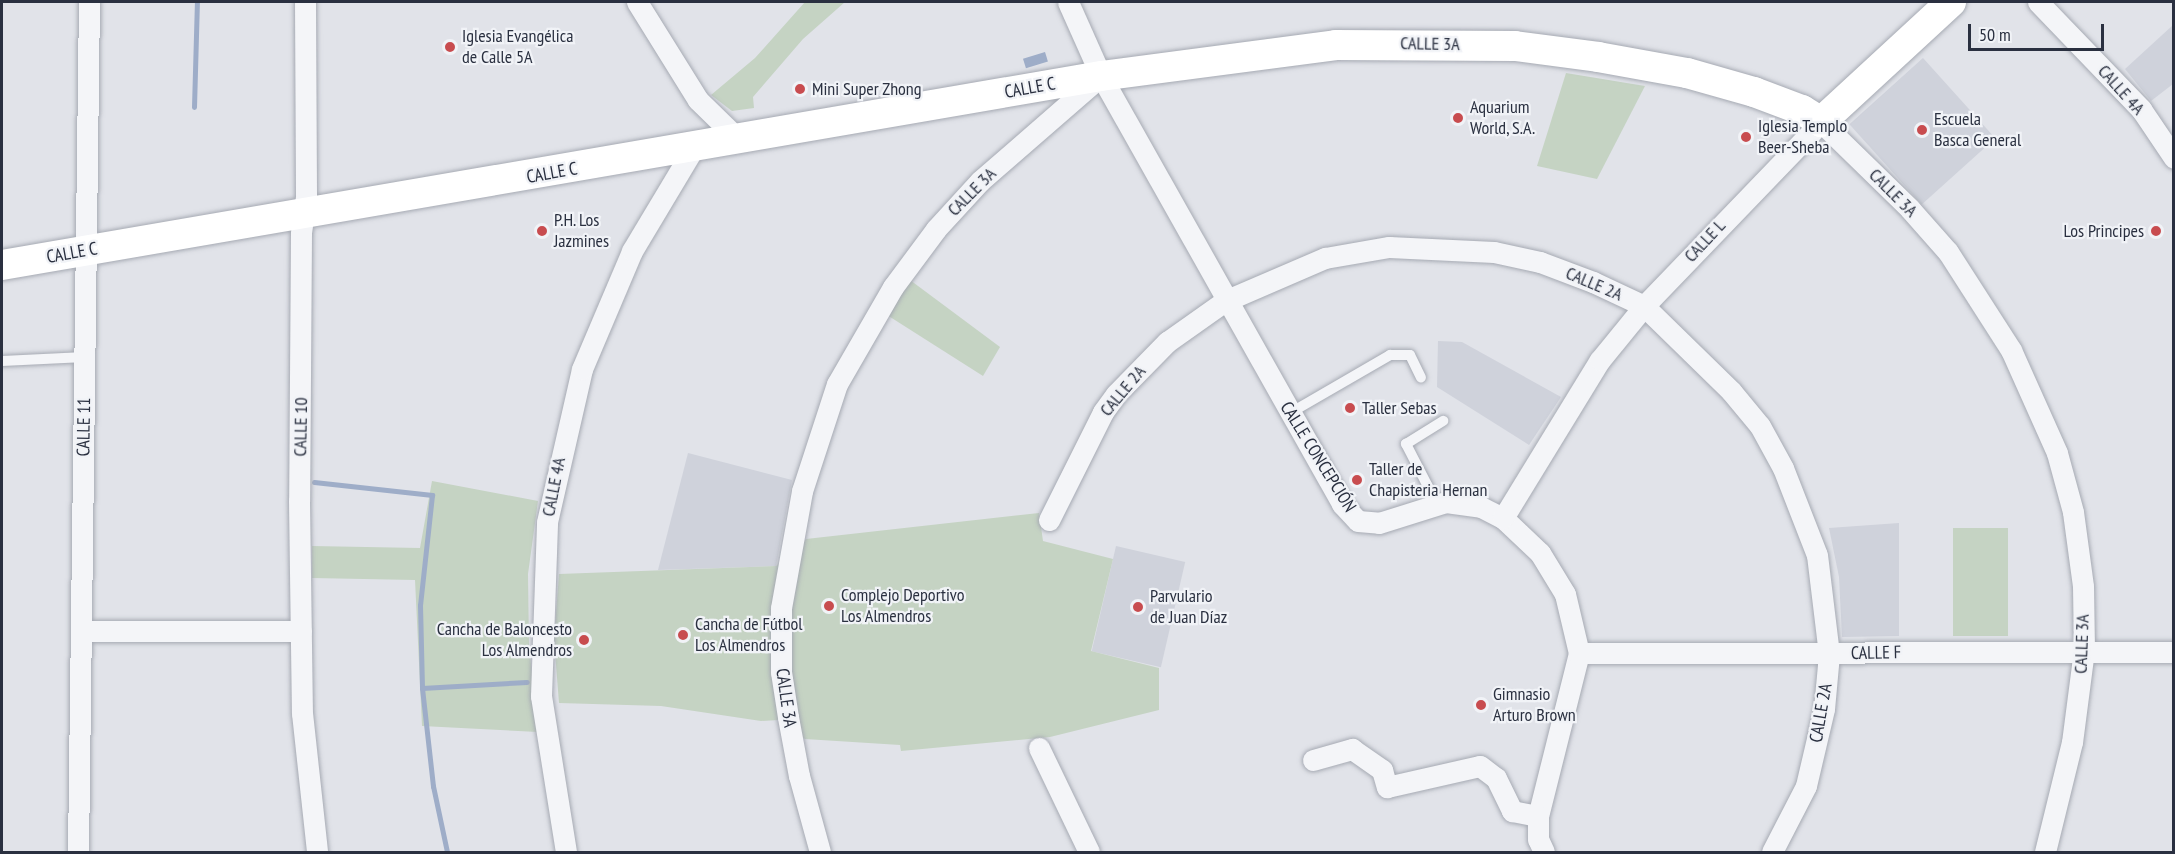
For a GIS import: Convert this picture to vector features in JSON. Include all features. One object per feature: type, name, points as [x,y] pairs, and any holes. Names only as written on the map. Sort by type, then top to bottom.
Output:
[{"type":"street","name":"CALLE 11","points":[[78,852],[89,2]]},
{"type":"street","name":"CALLE 10","points":[[305,2],[301,631],[306,781],[317,852]]},
{"type":"street","points":[[637,2],[698,100],[739,140]]},
{"type":"street","name":"CALLE CONCEPCIÓN","points":[[1068,2],[1101,76],[1225,301],[1342,504],[1358,521],[1379,523],[1446,502],[1481,507],[1503,518],[1540,553],[1565,594],[1579,653],[1538,816],[1538,839],[1544,852]]},
{"type":"street","name":"CALLE L","points":[[1503,518],[1600,360],[1644,306],[1821,122],[1951,2]]},
{"type":"street","name":"CALLE 4A","points":[[2038,2],[2140,109],[2174,158]]},
{"type":"street","name":"CALLE 3A","points":[[820,852],[799,776],[788,717],[781,672],[781,608],[802,491],[837,384],[893,287],[936,229],[980,181],[1101,76],[1336,45],[1515,46],[1687,73],[1754,92],[1802,110],[1821,122],[1910,209],[1948,252],[2011,350],[2057,453],[2073,512],[2083,586],[2084,650],[2072,742],[2045,852]]},
{"type":"street","name":"CALLE C","points":[[2,265],[693,148],[1101,76]]},
{"type":"street","name":"CALLE 4A","points":[[566,852],[541,696],[547,522],[582,369],[632,251],[693,148]]},
{"type":"street","name":"CALLE 2A","points":[[1049,520],[1102,412],[1116,394],[1167,342],[1225,301],[1325,258],[1389,248],[1442,248],[1494,252],[1540,262],[1644,306],[1731,391],[1760,426],[1783,468],[1816,555],[1829,654],[1824,709],[1806,786],[1772,852]]},
{"type":"street","points":[[81,631],[301,631]]},
{"type":"street","name":"CALLE F","points":[[1579,653],[1829,654],[2084,650],[2174,652]]},
{"type":"street","points":[[1039,748],[1089,852]]},
{"type":"street","points":[[1313,760],[1352,749],[1382,770],[1387,787],[1480,766],[1496,778],[1512,811],[1538,816]]},
{"type":"lane","points":[[1290,413],[1390,355],[1410,355],[1421,378]]},
{"type":"lane","points":[[2,361],[85,357]]},
{"type":"lane","points":[[1437,504],[1406,444],[1443,421]]},
{"type":"shaded area","points":[[2173,25],[2173,84],[2151,101],[2125,69]]},
{"type":"shaded area","name":"Escuela Basca General","points":[[1923,58],[1995,138],[1922,205],[1849,124]]},
{"type":"shaded area","points":[[1438,341],[1462,342],[1561,397],[1529,445],[1437,387]]},
{"type":"shaded area","points":[[688,453],[792,480],[776,566],[658,570]]},
{"type":"shaded area","points":[[1899,523],[1899,636],[1842,637],[1839,577],[1829,528]]},
{"type":"shaded area","name":"Parvulario de Juan Díaz","points":[[1116,546],[1185,562],[1161,667],[1092,651]]},
{"type":"green space","points":[[805,2],[845,2],[803,39],[753,97],[754,108],[732,111],[711,95],[755,58]]},
{"type":"green space","points":[[1566,73],[1645,86],[1597,179],[1537,166]]},
{"type":"green space","points":[[910,280],[1000,347],[983,376],[887,315]]},
{"type":"green space","points":[[432,481],[538,501],[528,574],[529,645],[538,732],[422,726],[415,580],[312,578],[312,546],[420,548]]},
{"type":"green space","name":"Complejo Deportivo Los Almendros","points":[[1039,513],[1043,541],[1113,559],[1091,651],[1159,668],[1159,710],[1050,737],[901,751],[900,745],[805,739],[779,720],[761,721],[661,706],[559,703],[554,639],[559,574],[776,566],[806,539]]},
{"type":"green space","points":[[1953,528],[2008,528],[2008,636],[1953,636]]},
{"type":"water","points":[[1045,52],[1048,62],[1026,68],[1023,59]]},
{"type":"waterway","points":[[194,107],[197,2]]},
{"type":"waterway","points":[[314,482],[432,495],[420,605],[422,688],[527,682]]},
{"type":"waterway","points":[[422,688],[433,786],[447,852]]},
{"type":"place","name":"Iglesia Evangélica de Calle 5A","points":[[450,47]]},
{"type":"place","name":"Mini Super Zhong","points":[[800,89]]},
{"type":"place","name":"Aquarium World, S.A.","points":[[1458,118]]},
{"type":"place","name":"Escuela Basca General","points":[[1922,130]]},
{"type":"place","name":"Iglesia Templo Beer-Sheba","points":[[1746,137]]},
{"type":"place","name":"P.H. Los Jazmines","points":[[542,231]]},
{"type":"place","name":"Los Principes","points":[[2156,231]]},
{"type":"place","name":"Taller Sebas","points":[[1350,408]]},
{"type":"place","name":"Taller de Chapisteria Hernan","points":[[1357,480]]},
{"type":"place","name":"Complejo Deportivo Los Almendros","points":[[829,606]]},
{"type":"place","name":"Parvulario de Juan Díaz","points":[[1138,607]]},
{"type":"place","name":"Cancha de Fútbol Los Almendros","points":[[683,635]]},
{"type":"place","name":"Cancha de Baloncesto Los Almendros","points":[[584,640]]},
{"type":"place","name":"Gimnasio Arturo Brown","points":[[1481,705]]}]
